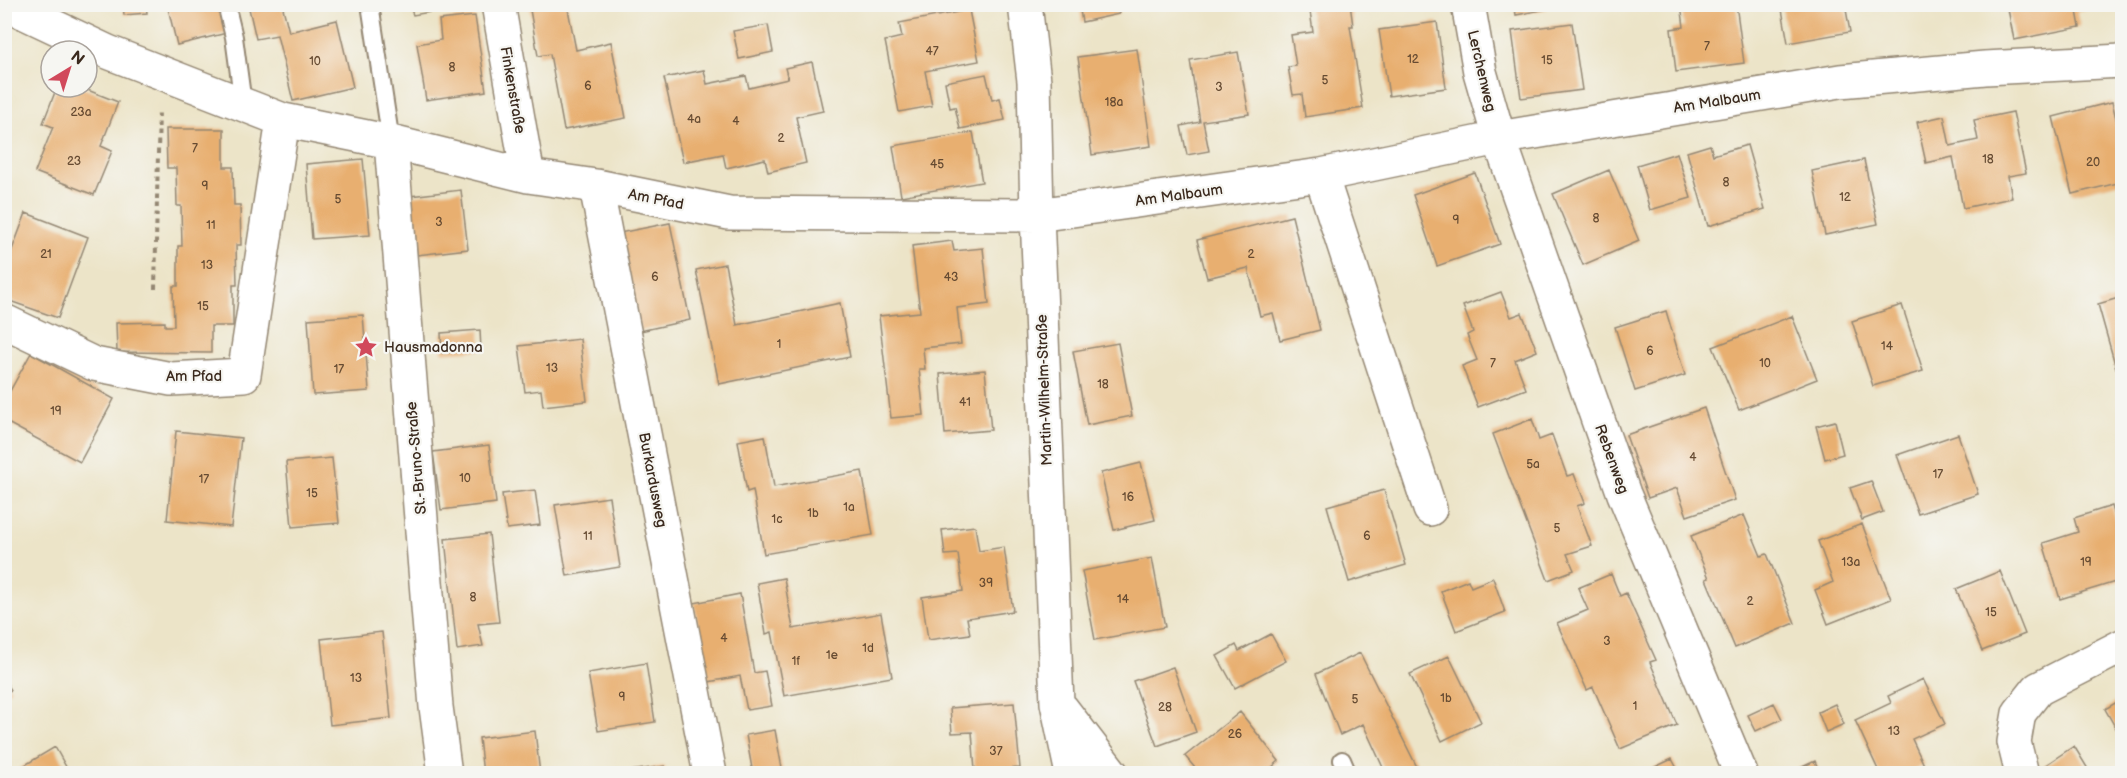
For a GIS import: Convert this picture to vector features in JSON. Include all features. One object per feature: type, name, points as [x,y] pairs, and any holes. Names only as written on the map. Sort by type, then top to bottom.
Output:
[{"type":"street","name":"Am Pfad","points":[[6,4],[108,52],[283,120],[391,142],[528,176],[596,186],[729,213],[1037,215]]},
{"type":"street","name":"Finkenstraße","points":[[498,4],[528,176]]},
{"type":"street","name":"Martin-Wilhelm-Straße","points":[[1025,4],[1034,81],[1037,215],[1057,703],[1072,774]]},
{"type":"street","name":"Lerchenweg","points":[[1468,4],[1480,72],[1499,138]]},
{"type":"street","name":"Am Malbaum","points":[[1037,215],[1321,176],[1499,138],[1840,81],[1985,68],[2121,66]]},
{"type":"street","name":"Am Pfad","points":[[4,321],[94,364],[171,379],[244,375],[283,120]]},
{"type":"street","name":"Rebenweg","points":[[1499,138],[1624,494],[1741,774]]},
{"type":"street","name":"St.-Bruno-Straße","points":[[391,142],[436,707],[445,774]]},
{"type":"street","points":[[1321,176],[1430,509]]},
{"type":"street","name":"Burkardusweg","points":[[596,186],[710,774]]},
{"type":"street","points":[[2022,774],[2014,742],[2019,713],[2038,689],[2122,646]]},
{"type":"street","points":[[1057,703],[1112,774]]},
{"type":"lane","points":[[226,4],[234,37],[243,104]]},
{"type":"lane","points":[[370,4],[391,142]]},
{"type":"path","points":[[155,289],[160,72]]},
{"type":"building","points":[[167,4],[220,4],[227,33],[177,45]]},
{"type":"building","points":[[248,4],[282,4],[289,32],[337,20],[353,87],[293,101],[277,35],[256,39]]},
{"type":"building","points":[[409,4],[465,4],[465,6],[413,15]]},
{"type":"building","points":[[529,4],[567,4],[576,50],[611,42],[626,118],[564,130],[550,54],[538,56]]},
{"type":"building","points":[[668,4],[687,4],[688,6],[669,9]]},
{"type":"building","points":[[1079,4],[1117,4],[1119,14],[1082,22]]},
{"type":"building","points":[[1309,4],[1350,4],[1353,26],[1350,26],[1363,108],[1305,117],[1302,94],[1293,95],[1288,67],[1296,66],[1291,35],[1313,32]]},
{"type":"building","points":[[1514,4],[1546,4],[1547,9],[1516,15]]},
{"type":"building","points":[[1681,4],[1736,4],[1744,63],[1676,72],[1671,29],[1684,27]]},
{"type":"building","points":[[1781,4],[1845,4],[1850,32],[1788,43]]},
{"type":"building","points":[[2007,4],[2084,4],[2085,9],[2077,11],[2080,27],[2014,40]]},
{"type":"building","points":[[123,5],[146,5],[147,13],[124,15]]},
{"type":"building","points":[[969,10],[979,61],[925,71],[932,106],[899,112],[885,41],[902,37],[899,23]]},
{"type":"building","points":[[475,16],[486,91],[426,100],[417,44],[441,40],[439,20]]},
{"type":"building","points":[[1437,22],[1446,88],[1389,96],[1379,30]]},
{"type":"building","points":[[1572,23],[1582,90],[1521,98],[1512,31]]},
{"type":"building","points":[[768,25],[773,52],[739,59],[733,31]]},
{"type":"building","points":[[1137,49],[1151,146],[1092,155],[1078,57]]},
{"type":"building","points":[[1238,52],[1249,114],[1203,121],[1209,151],[1187,155],[1181,126],[1200,122],[1190,60]]},
{"type":"building","points":[[812,62],[823,111],[796,117],[806,163],[768,172],[765,159],[726,168],[723,154],[683,162],[664,78],[704,70],[707,84],[746,76],[749,88],[788,79],[785,68]]},
{"type":"building","points":[[986,74],[992,100],[1000,98],[1005,120],[960,129],[955,107],[950,108],[945,82]]},
{"type":"building","points":[[99,94],[118,102],[101,146],[112,151],[94,195],[35,172],[53,127],[43,123],[52,99],[99,99]]},
{"type":"building","points":[[2112,102],[2122,143],[2122,182],[2072,194],[2053,117]]},
{"type":"building","points":[[2013,112],[2026,173],[2008,176],[2012,198],[1963,208],[1953,157],[1926,163],[1917,122],[1944,116],[1950,146],[1978,140],[1974,120]]},
{"type":"building","points":[[166,129],[224,129],[224,167],[233,167],[234,205],[240,205],[241,245],[236,245],[237,285],[233,285],[233,326],[211,326],[211,353],[117,352],[116,323],[165,322],[165,326],[174,326],[173,286],[178,286],[178,246],[182,246],[181,206],[177,206],[176,168],[167,168]]},
{"type":"building","points":[[973,132],[982,182],[901,196],[893,146]]},
{"type":"building","points":[[1710,145],[1713,155],[1747,145],[1765,209],[1708,226],[1687,152]]},
{"type":"building","points":[[1677,153],[1691,198],[1650,210],[1637,165]]},
{"type":"building","points":[[363,159],[370,235],[312,239],[306,164]]},
{"type":"building","points":[[1864,160],[1878,224],[1825,235],[1812,171]]},
{"type":"building","points":[[1609,170],[1639,241],[1583,265],[1553,194]]},
{"type":"building","points":[[1475,173],[1500,244],[1437,266],[1413,195]]},
{"type":"building","points":[[461,190],[468,249],[417,255],[410,196]]},
{"type":"building","points":[[26,213],[88,237],[58,318],[4,299],[4,271]]},
{"type":"building","points":[[1292,216],[1320,330],[1280,340],[1273,313],[1260,316],[1248,268],[1207,278],[1197,240]]},
{"type":"building","points":[[670,223],[690,320],[640,331],[619,233]]},
{"type":"building","points":[[952,241],[954,251],[983,248],[989,304],[957,308],[961,344],[923,348],[925,369],[919,369],[924,415],[891,418],[879,316],[920,312],[912,246]]},
{"type":"building","points":[[725,264],[737,325],[840,303],[850,357],[719,384],[696,270]]},
{"type":"building","points":[[1501,292],[1511,317],[1522,313],[1537,351],[1515,360],[1526,389],[1478,407],[1462,366],[1477,360],[1467,335],[1473,332],[1463,306]]},
{"type":"building","points":[[2122,297],[2122,366],[2116,368],[2098,304]]},
{"type":"building","points":[[1902,305],[1923,371],[1873,386],[1852,321]]},
{"type":"building","points":[[1666,311],[1685,375],[1635,391],[1615,327]]},
{"type":"building","points":[[363,315],[369,391],[313,395],[308,319]]},
{"type":"building","points":[[1792,316],[1817,379],[1739,410],[1713,347]]},
{"type":"building","points":[[480,330],[481,350],[442,353],[441,333]]},
{"type":"building","points":[[580,339],[587,401],[543,406],[541,390],[525,392],[519,346]]},
{"type":"building","points":[[1118,343],[1132,416],[1087,425],[1073,351]]},
{"type":"building","points":[[31,353],[114,399],[80,462],[4,421],[4,402]]},
{"type":"building","points":[[985,370],[991,430],[945,434],[940,374]]},
{"type":"building","points":[[1704,408],[1735,500],[1687,516],[1677,488],[1648,498],[1626,435]]},
{"type":"building","points":[[1532,419],[1539,440],[1552,435],[1567,476],[1574,474],[1585,503],[1577,506],[1592,546],[1567,554],[1574,570],[1548,580],[1493,434]]},
{"type":"building","points":[[1835,421],[1843,454],[1825,459],[1816,426]]},
{"type":"building","points":[[176,431],[241,438],[231,527],[167,520]]},
{"type":"building","points":[[1958,434],[1978,494],[1918,514],[1897,455]]},
{"type":"building","points":[[765,436],[774,487],[862,471],[873,535],[764,554],[753,490],[747,492],[738,441]]},
{"type":"building","points":[[489,445],[496,503],[441,510],[433,452]]},
{"type":"building","points":[[332,458],[339,523],[292,527],[286,462]]},
{"type":"building","points":[[1141,463],[1155,520],[1114,530],[1101,473]]},
{"type":"building","points":[[1871,481],[1883,512],[1862,520],[1850,488]]},
{"type":"building","points":[[535,490],[540,525],[507,529],[502,494]]},
{"type":"building","points":[[1384,490],[1406,565],[1349,582],[1327,506]]},
{"type":"building","points":[[609,497],[620,567],[567,576],[555,505]]},
{"type":"building","points":[[2112,506],[2122,539],[2122,580],[2060,599],[2043,543],[2078,532],[2074,518]]},
{"type":"building","points":[[1744,515],[1761,556],[1767,554],[1795,623],[1735,648],[1691,536]]},
{"type":"building","points":[[1862,524],[1891,599],[1828,624],[1815,590],[1833,582],[1818,541]]},
{"type":"building","points":[[975,526],[979,551],[1004,547],[1013,611],[967,618],[970,634],[928,640],[922,597],[963,591],[958,554],[945,555],[942,530]]},
{"type":"building","points":[[489,534],[499,622],[478,624],[483,646],[457,650],[445,539]]},
{"type":"building","points":[[1152,558],[1165,627],[1095,640],[1082,571]]},
{"type":"building","points":[[2000,571],[2025,634],[1982,651],[1956,589]]},
{"type":"building","points":[[1611,574],[1620,596],[1626,593],[1656,660],[1650,662],[1677,725],[1620,749],[1593,687],[1587,690],[1557,623],[1588,610],[1578,588]]},
{"type":"building","points":[[784,578],[793,629],[881,613],[892,677],[784,696],[772,632],[766,634],[757,583]]},
{"type":"building","points":[[1493,578],[1505,612],[1456,631],[1441,591],[1468,580],[1471,587]]},
{"type":"building","points":[[740,594],[754,673],[765,671],[772,706],[747,710],[740,676],[708,682],[694,603]]},
{"type":"building","points":[[382,632],[391,718],[330,725],[321,639]]},
{"type":"building","points":[[1271,634],[1286,661],[1235,688],[1217,656],[1236,645],[1239,651]]},
{"type":"building","points":[[1360,653],[1416,765],[1423,774],[1386,774],[1363,724],[1340,735],[1316,674]]},
{"type":"building","points":[[1449,656],[1481,722],[1442,741],[1410,674]]},
{"type":"building","points":[[646,663],[655,722],[598,731],[588,673]]},
{"type":"building","points":[[1173,667],[1196,732],[1157,746],[1133,681]]},
{"type":"building","points":[[4,679],[11,690],[4,694]]},
{"type":"building","points":[[1923,679],[1945,724],[1912,739],[1924,765],[1906,774],[1880,774],[1855,720],[1891,703],[1888,696]]},
{"type":"building","points":[[2122,699],[2122,739],[2105,709]]},
{"type":"building","points":[[1014,703],[1020,768],[975,771],[972,732],[952,733],[950,708]]},
{"type":"building","points":[[1774,703],[1782,719],[1756,731],[1748,715]]},
{"type":"building","points":[[1835,704],[1844,724],[1826,732],[1818,712]]},
{"type":"building","points":[[1240,712],[1279,761],[1264,774],[1200,774],[1185,756]]},
{"type":"building","points":[[775,730],[783,774],[753,774],[746,735]]},
{"type":"building","points":[[535,731],[540,774],[483,774],[479,738]]},
{"type":"building","points":[[2074,746],[2091,774],[2044,774],[2041,768]]},
{"type":"building","points":[[55,747],[70,774],[10,774]]},
{"type":"building","points":[[1672,759],[1680,774],[1655,774],[1653,768]]},
{"type":"building","points":[[1815,761],[1820,774],[1787,774]]},
{"type":"building","points":[[665,766],[666,774],[623,774],[623,772]]},
{"type":"place","name":"Hausmadonna","points":[[366,347]]}]
